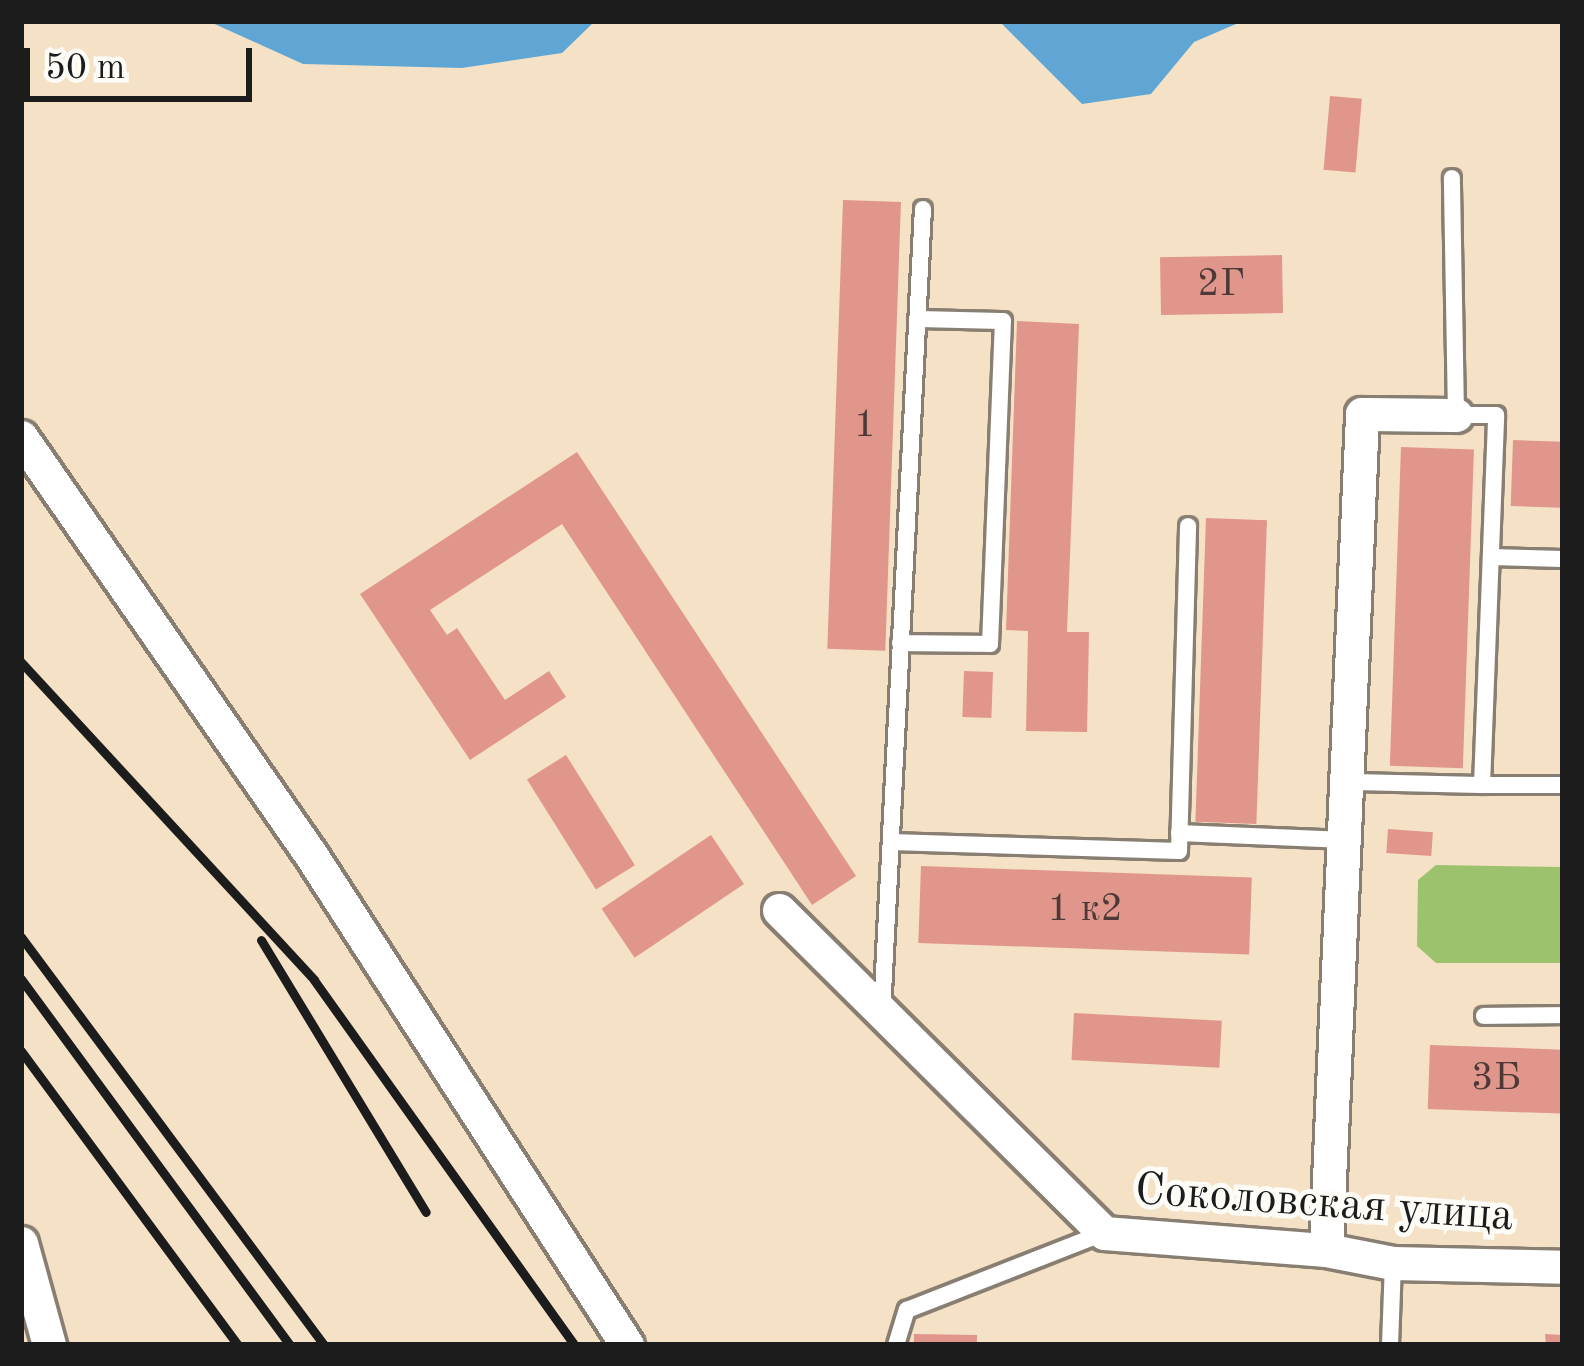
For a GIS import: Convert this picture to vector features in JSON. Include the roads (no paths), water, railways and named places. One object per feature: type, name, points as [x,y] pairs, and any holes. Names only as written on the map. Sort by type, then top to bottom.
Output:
[{"type":"street","points":[[1326,1250],[1352,782],[1362,414],[1456,415]]},
{"type":"street","points":[[21,437],[311,855],[627,1345]]},
{"type":"street","name":"Соколовская улица","points":[[779,910],[1104,1232],[1326,1250],[1393,1263],[1563,1267]]},
{"type":"street","points":[[21,1243],[50,1345]]},
{"type":"lane","points":[[1452,178],[1456,415],[1496,415],[1483,785]]},
{"type":"lane","points":[[882,1016],[922,209]]},
{"type":"lane","points":[[900,643],[990,644],[1003,321],[917,319]]},
{"type":"lane","points":[[891,842],[1179,850],[1189,526]]},
{"type":"lane","points":[[1491,557],[1563,559]]},
{"type":"lane","points":[[1352,782],[1562,786]]},
{"type":"lane","points":[[1179,833],[1349,840]]},
{"type":"lane","points":[[1484,1016],[1563,1015]]},
{"type":"lane","points":[[896,1345],[907,1310],[1104,1232]]},
{"type":"lane","points":[[1390,1345],[1393,1263]]},
{"type":"water","points":[[208,21],[595,21],[562,53],[462,68],[303,64]]},
{"type":"water","points":[[999,21],[1243,21],[1194,42],[1151,94],[1082,104]]},
{"type":"railway","points":[[21,662],[314,980],[574,1345]]},
{"type":"railway","points":[[21,937],[324,1345]]},
{"type":"railway","points":[[261,940],[426,1212]]},
{"type":"railway","points":[[21,979],[290,1345]]},
{"type":"railway","points":[[21,1051],[238,1345]]}]
